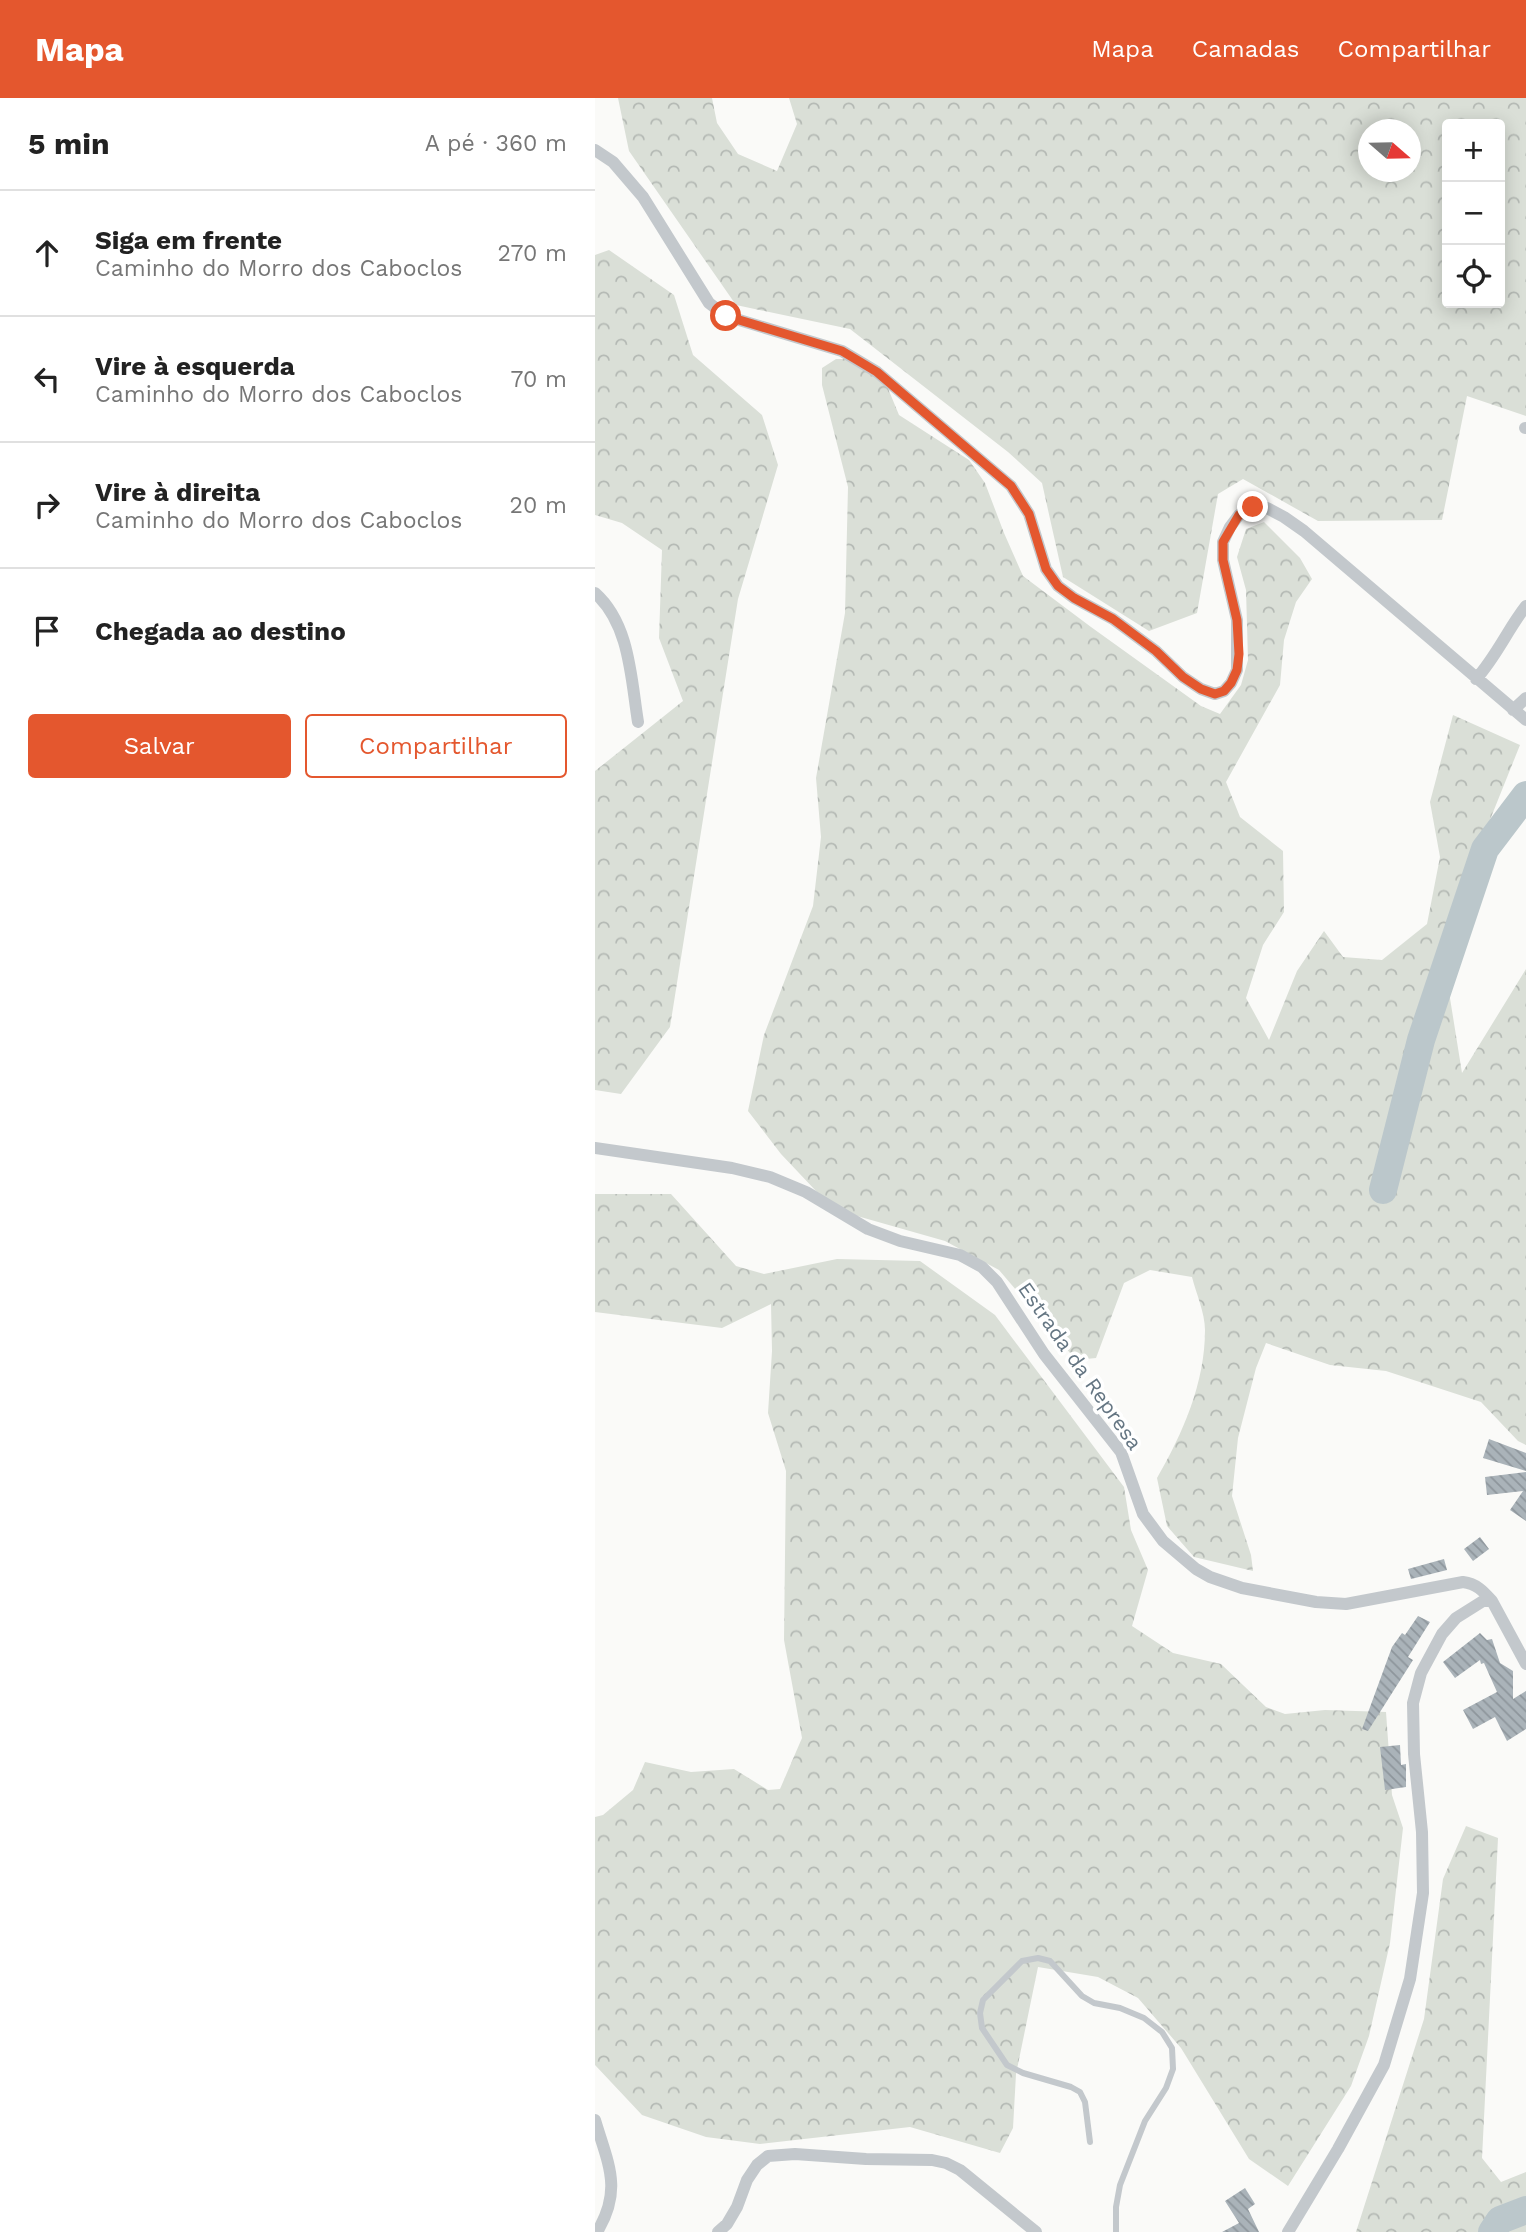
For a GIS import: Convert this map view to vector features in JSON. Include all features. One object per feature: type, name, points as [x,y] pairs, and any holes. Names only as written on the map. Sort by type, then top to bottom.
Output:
[{"type":"street","points":[[595,150],[613,162],[643,197],[709,303],[726,316],[842,351],[877,372],[1011,486],[1029,514],[1046,569],[1058,586],[1113,619],[1201,689],[1215,694],[1224,691],[1237,670],[1237,620],[1223,560],[1223,542],[1239,515],[1253,507],[1267,508],[1284,517],[1520,716],[1526,698]]},
{"type":"street","points":[[595,593],[612,614],[624,641],[638,722]]},
{"type":"street","points":[[1476,679],[1487,667],[1509,628],[1526,606]]},
{"type":"street","name":"Estrada da Represa","points":[[595,1148],[732,1168],[770,1177],[806,1192],[868,1229],[900,1241],[960,1255],[982,1267],[997,1282],[1044,1354],[1121,1452],[1143,1514],[1163,1541],[1196,1569],[1210,1577],[1242,1588],[1316,1602],[1346,1604],[1463,1582],[1473,1583],[1492,1601]]},
{"type":"street","points":[[1288,2232],[1384,2065],[1410,1979],[1423,1893],[1422,1832],[1414,1754],[1413,1703],[1421,1673],[1442,1634],[1456,1618],[1483,1601],[1492,1601],[1526,1664]]},
{"type":"street","points":[[595,2120],[613,2179],[611,2203],[597,2232]]},
{"type":"street","points":[[718,2232],[727,2224],[737,2207],[747,2180],[757,2165],[768,2157],[795,2154],[866,2160],[932,2160],[946,2163],[960,2170],[1036,2232]]},
{"type":"lane","points":[[1090,2142],[1085,2102],[1080,2092],[1007,2065],[982,2028],[980,2013],[983,2000],[1022,1961],[1038,1958],[1050,1961],[1082,1996],[1094,2003],[1120,2008],[1144,2018],[1162,2032],[1172,2048],[1173,2068],[1166,2088],[1145,2121],[1120,2185],[1116,2232]]},
{"type":"green space","points":[[618,98],[712,98],[717,123],[738,154],[777,171],[797,124],[789,98],[1526,98],[1526,416],[1467,396],[1442,520],[1318,521],[1243,479],[1218,494],[1197,613],[1149,631],[1063,577],[1042,483],[1008,452],[850,329],[736,305],[629,151]]},
{"type":"green space","points":[[609,250],[674,295],[693,355],[762,415],[778,465],[738,599],[670,1027],[621,1094],[595,1090],[595,771],[683,701],[659,638],[662,550],[622,523],[595,515],[595,255]]},
{"type":"green space","points":[[836,359],[845,359],[866,369],[887,386],[899,415],[969,460],[985,483],[1023,576],[1201,706],[1220,714],[1241,685],[1248,660],[1246,590],[1237,557],[1246,529],[1264,522],[1300,558],[1312,579],[1296,602],[1284,640],[1280,685],[1226,782],[1240,817],[1283,851],[1284,912],[1263,945],[1246,998],[1269,1040],[1297,971],[1324,931],[1343,957],[1382,960],[1427,924],[1440,857],[1430,802],[1453,715],[1520,745],[1441,942],[1462,1073],[1526,969],[1526,1445],[1518,1441],[1481,1402],[1386,1371],[1330,1365],[1266,1343],[1256,1368],[1238,1438],[1232,1496],[1251,1555],[1253,1571],[1194,1557],[1167,1526],[1157,1478],[1184,1425],[1201,1369],[1205,1323],[1192,1277],[1150,1270],[1124,1283],[1096,1358],[1076,1360],[999,1270],[945,1241],[843,1212],[816,1191],[781,1154],[748,1111],[764,1035],[813,906],[821,837],[816,778],[845,613],[848,487],[822,385],[822,368]]},
{"type":"green space","points":[[595,1194],[671,1194],[736,1266],[764,1274],[837,1259],[920,1261],[995,1315],[1124,1487],[1131,1530],[1148,1570],[1132,1626],[1173,1653],[1221,1664],[1266,1707],[1285,1714],[1325,1710],[1386,1712],[1392,1795],[1403,1828],[1390,1943],[1369,2036],[1351,2086],[1288,2186],[1249,2159],[1181,2048],[1138,1998],[1098,1977],[1038,1967],[1016,2074],[1013,2128],[1000,2153],[910,2127],[760,2144],[706,2137],[642,2115],[595,2065],[595,1817],[603,1815],[633,1790],[645,1762],[691,1772],[734,1769],[768,1790],[780,1789],[802,1738],[784,1640],[786,1471],[768,1413],[772,1351],[771,1304],[722,1328],[595,1312]]},
{"type":"green space","points":[[1466,1826],[1498,1838],[1482,2158],[1501,2182],[1526,2172],[1526,2232],[1356,2232],[1424,2019],[1443,1879]]},
{"type":"building","points":[[1489,1439],[1526,1453],[1526,1471],[1483,1458]]},
{"type":"building","points":[[1526,1472],[1526,1521],[1510,1510],[1523,1491],[1487,1495],[1485,1477]]},
{"type":"building","points":[[1480,1537],[1489,1549],[1473,1561],[1464,1549]]},
{"type":"building","points":[[1444,1559],[1447,1570],[1411,1579],[1408,1569]]},
{"type":"building","points":[[1418,1616],[1430,1622],[1408,1657],[1413,1660],[1368,1731],[1362,1729],[1392,1647],[1402,1633],[1405,1635]]},
{"type":"building","points":[[1480,1633],[1487,1640],[1492,1639],[1500,1663],[1513,1671],[1513,1699],[1526,1691],[1526,1729],[1507,1741],[1495,1717],[1473,1729],[1463,1710],[1497,1692],[1484,1663],[1481,1664],[1480,1660],[1455,1678],[1443,1662]]},
{"type":"building","points":[[1400,1745],[1401,1765],[1406,1764],[1406,1787],[1385,1790],[1380,1747]]},
{"type":"building","points":[[1245,2188],[1255,2204],[1248,2209],[1259,2232],[1222,2232],[1239,2223],[1225,2201]]},
{"type":"waterway","points":[[1383,1190],[1421,1040],[1485,849],[1526,795]]},
{"type":"waterway","points":[[1492,2232],[1500,2220],[1526,2210]]},
{"type":"route","points":[[726,316],[842,351],[877,372],[1011,486],[1029,514],[1046,569],[1058,586],[1113,619],[1156,651],[1183,677],[1201,689],[1215,694],[1224,691],[1231,683],[1237,670],[1239,654],[1237,620],[1223,560],[1223,542],[1239,515],[1253,507]]}]
